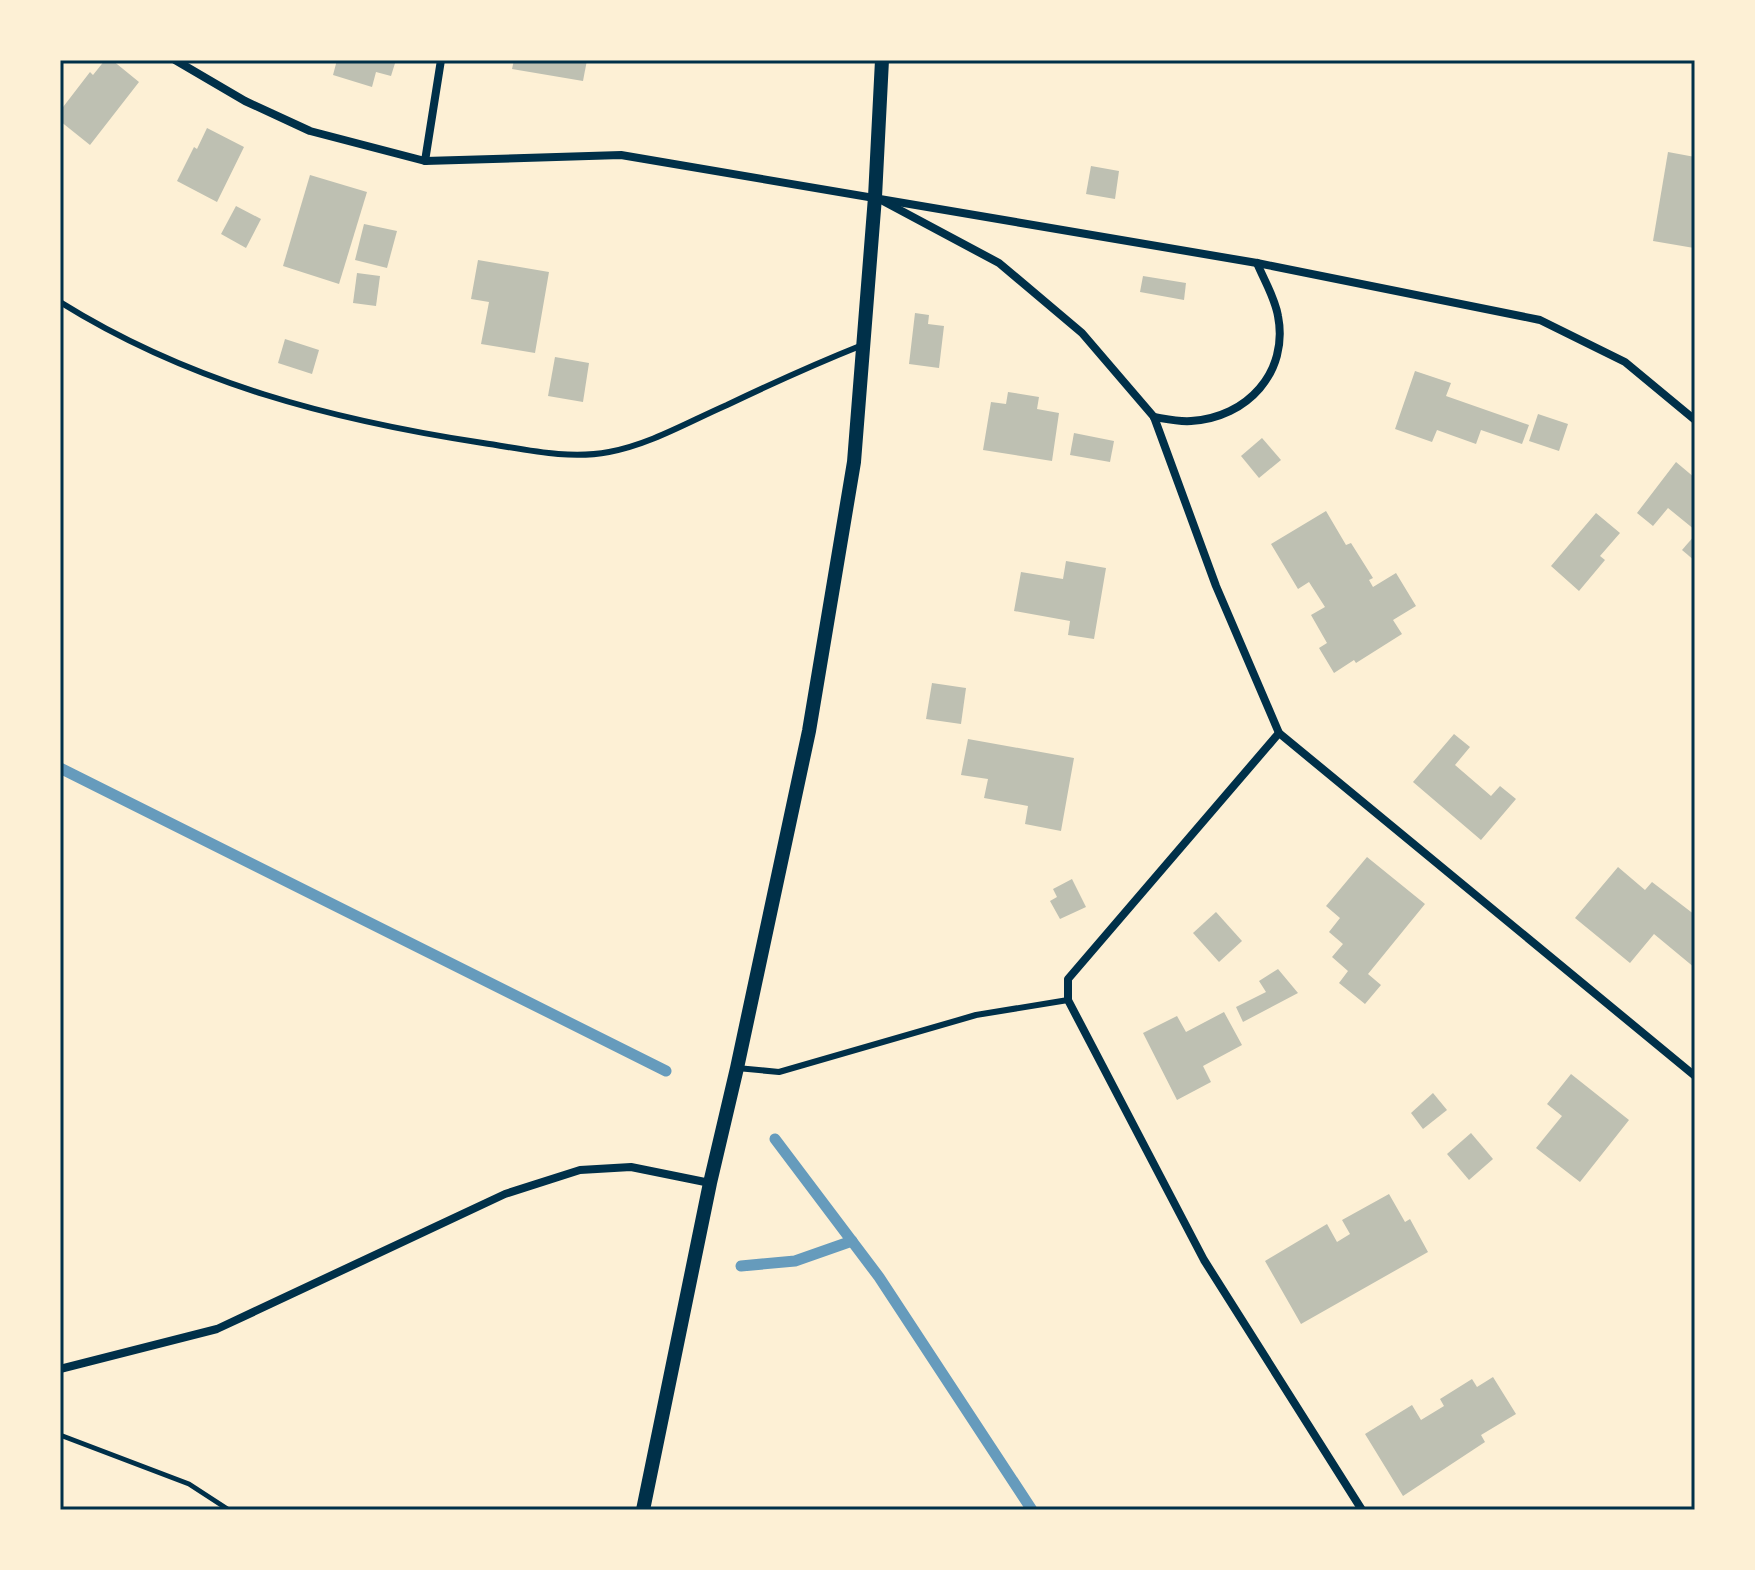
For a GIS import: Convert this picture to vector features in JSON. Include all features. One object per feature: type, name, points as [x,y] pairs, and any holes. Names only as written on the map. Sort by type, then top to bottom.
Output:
[{"type":"street","points":[[175,60],[245,101],[310,131],[425,161],[621,155],[1257,263],[1540,320],[1625,362],[1695,420]]},
{"type":"street","points":[[425,161],[441,60]]},
{"type":"street","points":[[643,1510],[710,1183],[809,731],[854,462],[875,197],[882,60]]},
{"type":"street","points":[[875,197],[999,263],[1082,333],[1154,417],[1216,586],[1279,733],[1695,1076]]},
{"type":"street","points":[[1154,417],[1191,422],[1226,413],[1259,392],[1279,356],[1278,315],[1257,263]]},
{"type":"street","points":[[1279,733],[1068,979],[1068,1000],[1204,1260],[1362,1510]]},
{"type":"street","points":[[60,1369],[217,1329],[505,1194],[580,1170],[631,1167],[710,1183]]},
{"type":"lane","points":[[60,302],[132,343],[212,378],[269,398],[337,416],[566,456],[613,451],[659,437],[863,345]]},
{"type":"lane","points":[[737,1068],[779,1072],[976,1015],[1068,1000]]},
{"type":"path","points":[[60,1435],[189,1484],[229,1510]]},
{"type":"building","points":[[105,60],[112,60],[139,82],[90,145],[60,121],[60,111],[90,72],[93,75]]},
{"type":"building","points":[[337,60],[396,60],[391,76],[376,72],[372,87],[333,75]]},
{"type":"building","points":[[514,60],[587,60],[583,81],[512,69]]},
{"type":"building","points":[[207,128],[244,147],[217,202],[177,181]]},
{"type":"building","points":[[1668,152],[1695,157],[1694,248],[1653,241]]},
{"type":"building","points":[[1091,166],[1119,171],[1115,199],[1086,194]]},
{"type":"building","points":[[310,175],[367,192],[339,284],[283,266]]},
{"type":"building","points":[[236,206],[261,219],[246,248],[221,234]]},
{"type":"building","points":[[364,224],[397,231],[387,268],[355,260]]},
{"type":"building","points":[[478,260],[549,272],[535,353],[481,344],[489,302],[471,299]]},
{"type":"building","points":[[357,273],[380,276],[376,306],[353,303]]},
{"type":"building","points":[[1143,276],[1186,283],[1184,300],[1140,292]]},
{"type":"building","points":[[915,313],[929,315],[928,324],[944,326],[939,368],[909,364]]},
{"type":"building","points":[[285,339],[319,350],[312,374],[278,363]]},
{"type":"building","points":[[555,357],[589,363],[583,402],[548,396]]},
{"type":"building","points":[[1415,371],[1451,383],[1446,396],[1529,425],[1522,444],[1481,430],[1476,444],[1437,430],[1432,442],[1395,429]]},
{"type":"building","points":[[1008,392],[1039,397],[1037,409],[1059,413],[1052,461],[983,450],[991,402],[1006,404]]},
{"type":"building","points":[[1538,414],[1568,424],[1559,451],[1529,441]]},
{"type":"building","points":[[1074,433],[1114,441],[1110,462],[1070,455]]},
{"type":"building","points":[[1262,438],[1281,460],[1259,478],[1241,456]]},
{"type":"building","points":[[1676,462],[1695,478],[1695,530],[1668,508],[1653,526],[1637,513]]},
{"type":"building","points":[[1326,511],[1346,545],[1351,543],[1373,578],[1369,580],[1373,587],[1396,573],[1416,606],[1393,620],[1402,634],[1334,673],[1319,648],[1327,643],[1311,615],[1325,607],[1309,582],[1298,589],[1271,544]]},
{"type":"building","points":[[1596,513],[1620,533],[1600,556],[1605,560],[1579,591],[1551,566]]},
{"type":"building","points":[[1695,535],[1695,561],[1682,550]]},
{"type":"building","points":[[1066,561],[1106,568],[1094,639],[1068,635],[1070,621],[1014,611],[1021,572],[1063,579]]},
{"type":"building","points":[[932,683],[966,688],[961,724],[926,719]]},
{"type":"building","points":[[1454,734],[1470,747],[1455,765],[1491,796],[1500,786],[1516,799],[1481,840],[1413,782]]},
{"type":"building","points":[[968,739],[1074,758],[1061,831],[1025,824],[1028,806],[984,798],[988,779],[961,775]]},
{"type":"building","points":[[1367,857],[1425,904],[1368,974],[1381,985],[1365,1004],[1339,983],[1348,971],[1332,957],[1343,944],[1329,932],[1340,918],[1326,906]]},
{"type":"building","points":[[1618,867],[1645,890],[1652,882],[1695,915],[1695,968],[1654,934],[1630,963],[1575,918]]},
{"type":"building","points":[[1072,879],[1086,907],[1060,919],[1050,901],[1057,897],[1053,889]]},
{"type":"building","points":[[1216,912],[1242,941],[1219,962],[1193,933]]},
{"type":"building","points":[[1278,969],[1298,993],[1243,1022],[1236,1007],[1266,992],[1259,981]]},
{"type":"building","points":[[1224,1012],[1242,1045],[1203,1066],[1211,1082],[1177,1100],[1143,1033],[1177,1016],[1186,1032]]},
{"type":"building","points":[[1571,1074],[1629,1120],[1580,1182],[1536,1148],[1562,1116],[1547,1104]]},
{"type":"building","points":[[1433,1093],[1447,1110],[1423,1129],[1411,1113]]},
{"type":"building","points":[[1471,1133],[1493,1159],[1469,1180],[1447,1154]]},
{"type":"building","points":[[1389,1194],[1405,1222],[1410,1219],[1428,1252],[1301,1324],[1265,1261],[1327,1224],[1337,1242],[1350,1234],[1342,1220]]},
{"type":"building","points":[[1493,1377],[1516,1414],[1481,1435],[1485,1442],[1403,1496],[1365,1434],[1412,1405],[1421,1420],[1444,1406],[1440,1399],[1472,1379],[1477,1387]]},
{"type":"waterway","points":[[60,768],[666,1071]]},
{"type":"waterway","points":[[775,1139],[879,1277],[1032,1510]]},
{"type":"waterway","points":[[741,1266],[795,1261],[852,1241]]}]
